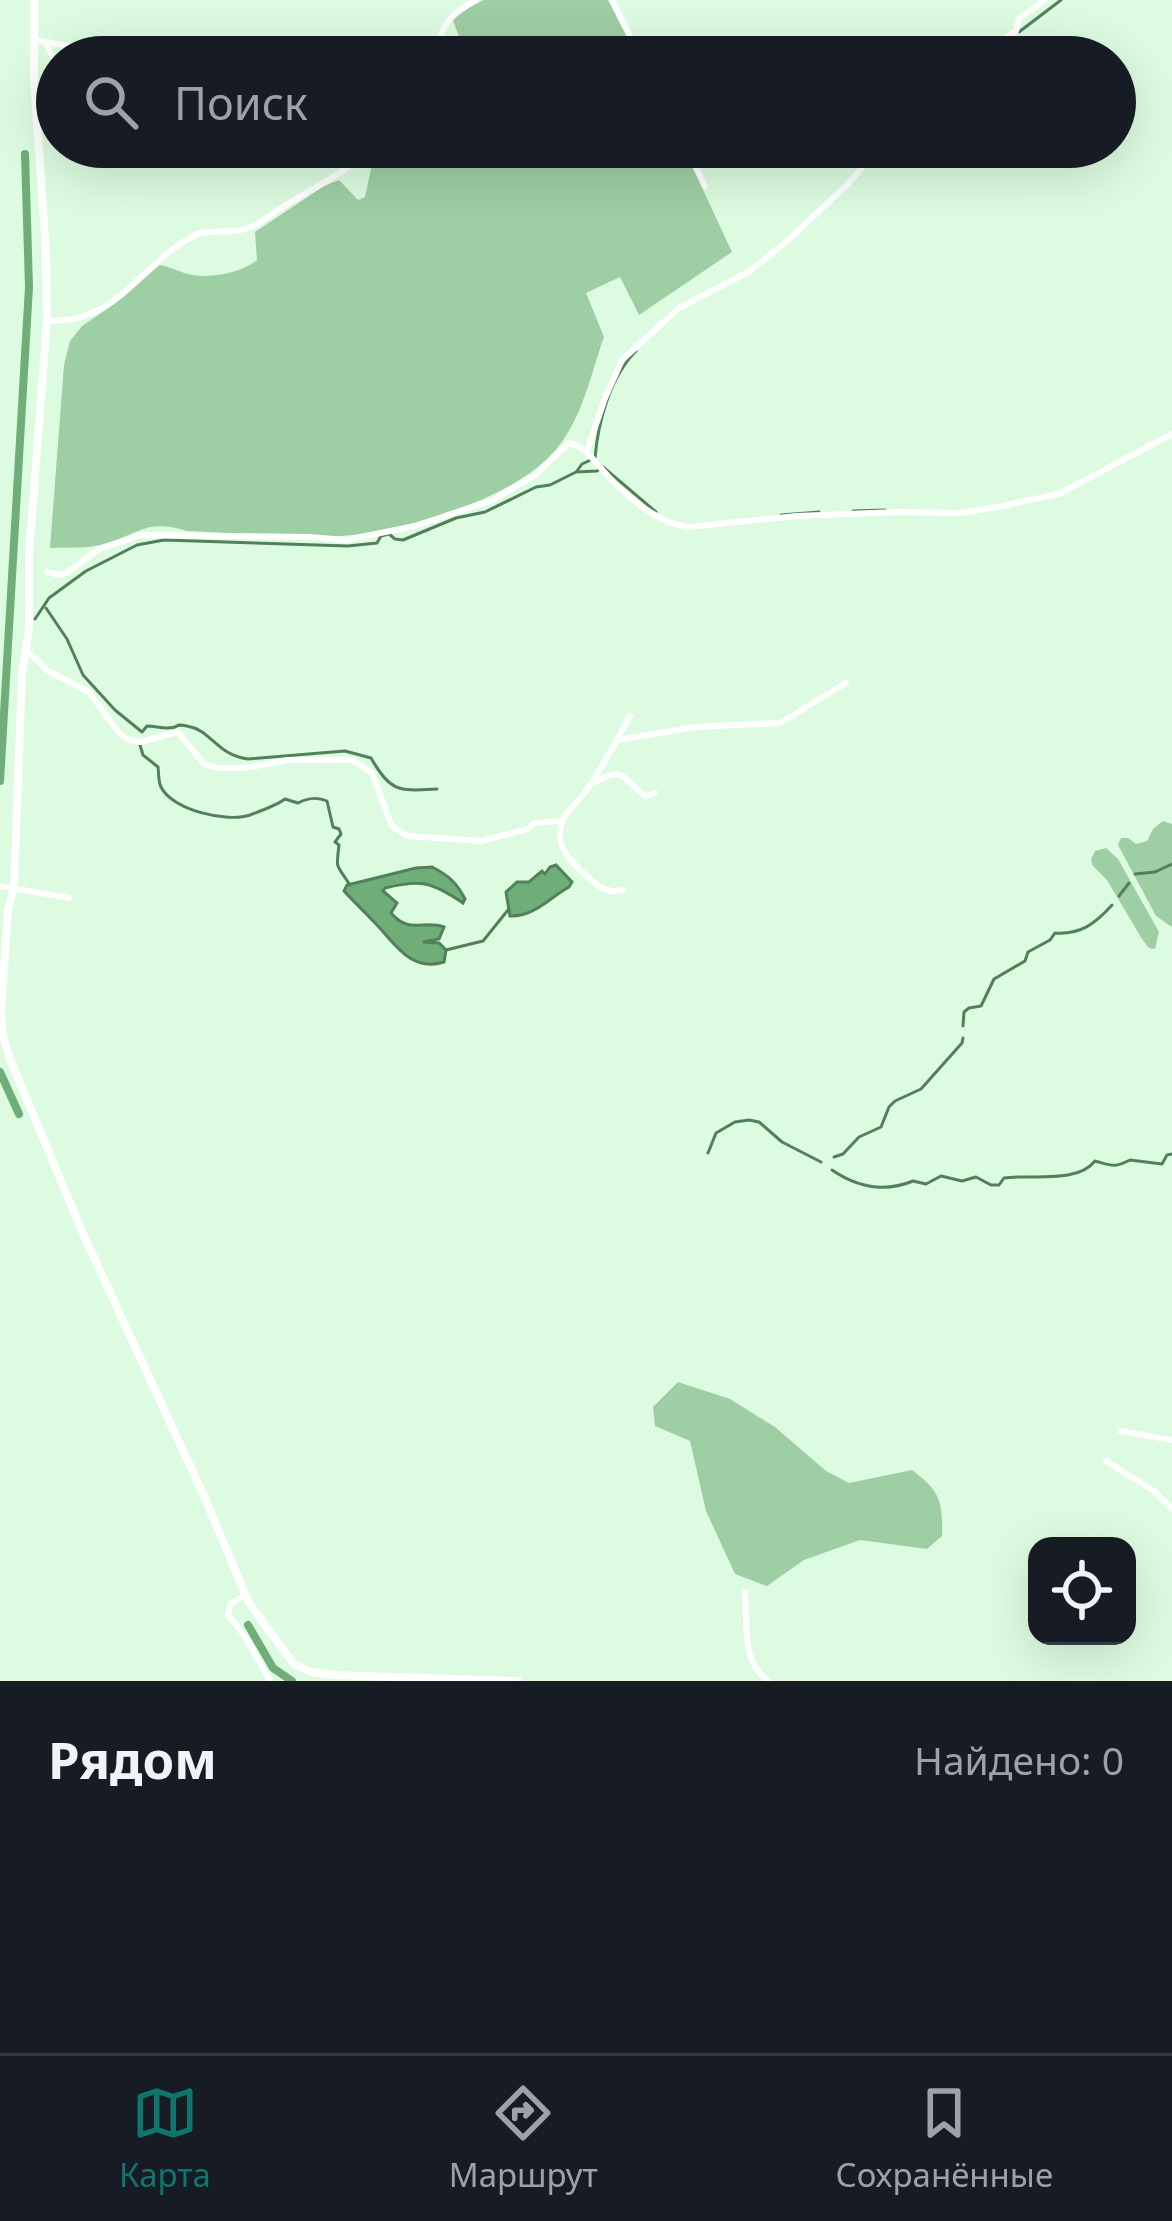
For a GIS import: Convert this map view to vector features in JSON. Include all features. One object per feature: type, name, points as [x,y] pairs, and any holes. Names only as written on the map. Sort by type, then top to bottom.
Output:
[{"type":"street","points":[[34,0],[36,93]]},
{"type":"street","points":[[440,36],[449,17],[476,0]]},
{"type":"street","points":[[612,0],[630,36]]},
{"type":"street","points":[[1009,36],[1019,19],[1045,0]]},
{"type":"street","points":[[39,168],[46,320],[29,555],[30,607],[7,887],[1,1012],[6,1048],[84,1236],[245,1595],[287,1657],[305,1670],[334,1676],[518,1681]]},
{"type":"street","points":[[46,320],[67,322],[102,310],[197,234],[256,225],[347,168]]},
{"type":"street","points":[[696,168],[705,186]]},
{"type":"street","points":[[587,451],[622,360],[679,308],[750,271],[861,168]]},
{"type":"street","points":[[47,572],[68,572],[99,548],[152,534],[361,539],[416,526],[493,500],[534,476],[568,443],[587,451],[654,516],[688,527],[797,516],[961,513],[997,507],[1059,494],[1172,434]]},
{"type":"street","points":[[26,649],[64,682],[89,692],[129,740],[140,742],[178,732],[203,763],[215,768],[288,760],[352,760],[372,773],[392,826],[407,836],[481,841],[534,824],[562,821]]},
{"type":"street","points":[[22,676],[40,664]]},
{"type":"street","points":[[623,890],[608,892],[570,860],[559,836],[562,821],[611,746],[619,740],[695,727],[780,723],[846,682]]},
{"type":"street","points":[[619,740],[630,716]]},
{"type":"street","points":[[590,784],[615,773],[628,777],[646,796],[655,793]]},
{"type":"street","points":[[7,887],[69,898]]},
{"type":"street","points":[[1120,1431],[1172,1440]]},
{"type":"street","points":[[1106,1461],[1154,1491],[1172,1509]]},
{"type":"street","points":[[745,1592],[752,1664],[768,1681]]},
{"type":"street","points":[[245,1595],[230,1604],[228,1615],[269,1681]]},
{"type":"shaded area","points":[[483,0],[608,0],[626,36],[459,36],[454,16]]},
{"type":"shaded area","points":[[371,168],[693,168],[732,252],[639,315],[620,277],[586,293],[604,337],[574,422],[541,464],[468,506],[361,534],[275,536],[161,526],[94,546],[50,548],[64,365],[70,341],[82,326],[160,265],[209,276],[249,265],[257,260],[255,232],[324,186],[339,180],[358,200],[365,197]]},
{"type":"shaded area","points":[[1163,821],[1172,824],[1172,927],[1156,916],[1118,845],[1121,838],[1136,844],[1147,841]]},
{"type":"shaded area","points":[[1106,848],[1118,859],[1159,932],[1155,949],[1142,939],[1107,880],[1093,866],[1095,851]]},
{"type":"shaded area","points":[[556,865],[572,882],[569,887],[534,910],[510,916],[506,892]]},
{"type":"shaded area","points":[[432,867],[455,884],[463,903],[426,884],[397,885],[383,891],[397,903],[391,913],[398,920],[444,927],[439,939],[423,942],[439,943],[446,950],[444,962],[432,964],[403,953],[344,891],[347,885]]},
{"type":"shaded area","points":[[678,1382],[730,1399],[849,1483],[912,1470],[938,1498],[942,1536],[927,1549],[860,1540],[804,1560],[767,1586],[735,1574],[706,1511],[690,1441],[655,1426],[653,1407]]},
{"type":"waterway","points":[[1019,32],[1061,0]]},
{"type":"waterway","points":[[0,781],[29,287],[25,154]]},
{"type":"waterway","points":[[577,471],[595,458],[607,401],[636,351]]},
{"type":"waterway","points":[[35,619],[49,598],[86,571],[137,545],[164,540],[348,546],[377,543],[389,534],[403,540],[456,518],[485,512],[576,472],[603,467],[656,512]]},
{"type":"waterway","points":[[853,511],[885,510]]},
{"type":"waterway","points":[[781,515],[819,512]]},
{"type":"waterway","points":[[46,608],[83,675],[142,732],[147,726],[195,728],[228,753],[248,759],[345,751],[371,758],[384,778],[397,787],[437,789]]},
{"type":"waterway","points":[[140,745],[143,755],[158,767],[160,785],[167,795],[201,813],[240,817],[285,799],[327,801],[333,827],[341,834],[335,842],[339,845],[338,867],[350,885]]},
{"type":"waterway","points":[[1135,874],[1172,864]]},
{"type":"waterway","points":[[1119,896],[1129,883]]},
{"type":"waterway","points":[[963,1026],[964,1012],[981,1006],[994,979],[1025,961],[1028,952],[1055,933],[1086,927],[1112,905]]},
{"type":"waterway","points":[[446,950],[483,941],[508,910]]},
{"type":"waterway","points":[[834,1157],[881,1127],[889,1107],[921,1089],[963,1038]]},
{"type":"waterway","points":[[0,1072],[19,1114]]},
{"type":"waterway","points":[[708,1153],[716,1133],[749,1120],[821,1162]]},
{"type":"waterway","points":[[832,1170],[871,1186],[926,1184],[941,1176],[962,1181],[976,1177],[999,1185],[1004,1178],[1077,1173],[1095,1161],[1162,1164],[1172,1154]]},
{"type":"waterway","points":[[248,1625],[273,1668],[292,1681]]}]
